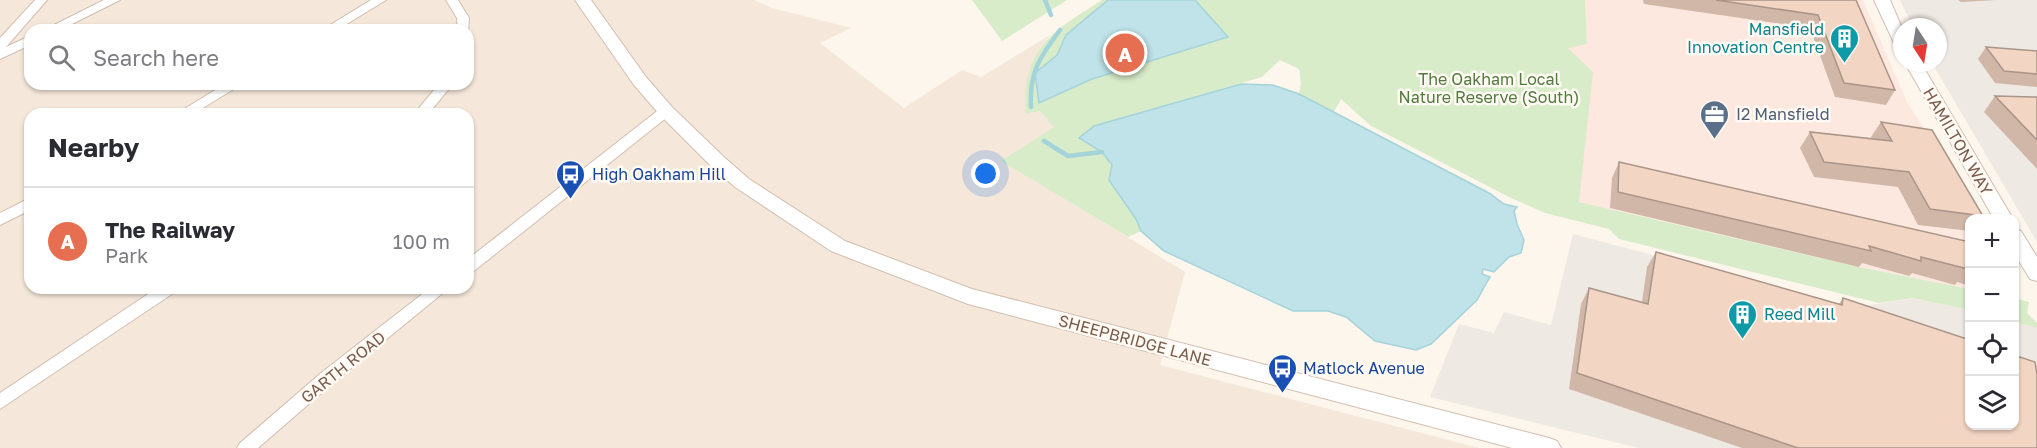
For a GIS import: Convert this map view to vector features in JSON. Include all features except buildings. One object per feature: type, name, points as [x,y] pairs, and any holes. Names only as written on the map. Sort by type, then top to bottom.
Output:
[{"type":"street","points":[[0,46],[41,0]]},
{"type":"street","points":[[63,24],[114,0]]},
{"type":"street","points":[[338,24],[380,0]]},
{"type":"street","points":[[452,0],[463,18],[464,24]]},
{"type":"street","points":[[474,262],[666,111],[640,81],[583,0]]},
{"type":"street","points":[[1882,0],[1893,26]]},
{"type":"street","points":[[0,55],[24,43]]},
{"type":"street","name":"HAMILTON WAY","points":[[1918,72],[2001,214]]},
{"type":"street","points":[[193,108],[225,90]]},
{"type":"street","points":[[427,108],[441,90]]},
{"type":"street","name":"SHEEPBRIDGE LANE","points":[[666,111],[742,183],[838,246],[968,296],[1549,448]]},
{"type":"street","points":[[0,220],[24,206]]},
{"type":"street","points":[[2019,244],[2037,274]]},
{"type":"street","points":[[0,402],[160,294]]},
{"type":"street","name":"GARTH ROAD","points":[[246,448],[327,378],[433,294]]},
{"type":"shaded area","points":[[0,0],[754,0],[772,8],[851,28],[820,43],[904,108],[962,70],[981,77],[1050,35],[1033,61],[1025,113],[1040,111],[1055,127],[1002,161],[1185,272],[1160,365],[1479,448],[0,448]]},
{"type":"shaded area","points":[[1585,0],[1863,0],[1907,102],[1978,214],[1965,214],[1965,288],[1859,267],[1579,202],[1567,47],[1587,43]]},
{"type":"shaded area","points":[[1900,0],[2037,0],[2037,242],[1937,72],[1947,72],[1947,18],[1909,18]]},
{"type":"shaded area","name":"Reed Mill","points":[[1573,234],[1853,308],[1913,298],[1965,309],[1965,430],[2019,430],[2019,323],[2037,328],[2037,448],[1639,448],[1430,397],[1459,324],[1494,333],[1504,312],[1551,325]]},
{"type":"green space","points":[[972,0],[1067,0],[1002,41]]},
{"type":"green space","name":"The Oakham Local Nature Reserve (South)","points":[[1102,0],[1585,0],[1587,44],[1568,48],[1593,72],[1579,202],[1859,267],[1965,288],[1965,309],[1913,298],[1879,303],[1619,239],[1609,229],[1545,213],[1371,126],[1341,99],[1334,112],[1299,94],[1301,83],[1299,69],[1280,60],[1262,77],[1094,126],[1080,139],[1102,152],[1113,165],[1109,180],[1136,219],[1141,231],[1128,237],[1001,161],[1054,127],[1040,111],[1025,114],[1026,85],[1039,50],[1067,23]]},
{"type":"green space","points":[[2019,299],[2029,302],[2027,313],[2037,323],[2037,328],[2019,323]]},
{"type":"water","points":[[1108,0],[1195,0],[1228,37],[1092,79],[1039,103],[1035,73],[1057,55],[1066,35]]},
{"type":"water","points":[[1241,84],[1273,85],[1299,94],[1489,193],[1504,204],[1517,207],[1514,211],[1524,240],[1521,253],[1509,257],[1494,272],[1483,269],[1482,274],[1490,277],[1477,300],[1431,344],[1416,350],[1375,341],[1346,317],[1328,311],[1293,311],[1164,251],[1141,231],[1136,219],[1109,180],[1112,165],[1102,152],[1079,138],[1094,126]]},
{"type":"waterway","points":[[1045,0],[1051,15]]},
{"type":"waterway","points":[[1031,107],[1032,84],[1037,66],[1060,30]]},
{"type":"waterway","points":[[1044,141],[1068,156],[1102,152]]},
{"type":"place","name":"The Railway","points":[[1125,53]]},
{"type":"place","name":"Mansfield Innovation Centre","points":[[1845,64]]},
{"type":"place","name":"I2 Mansfield","points":[[1715,140]]},
{"type":"place","name":"High Oakham Hill","points":[[571,200]]},
{"type":"place","name":"Reed Mill","points":[[1743,340]]},
{"type":"place","name":"Matlock Avenue","points":[[1282,394]]}]
